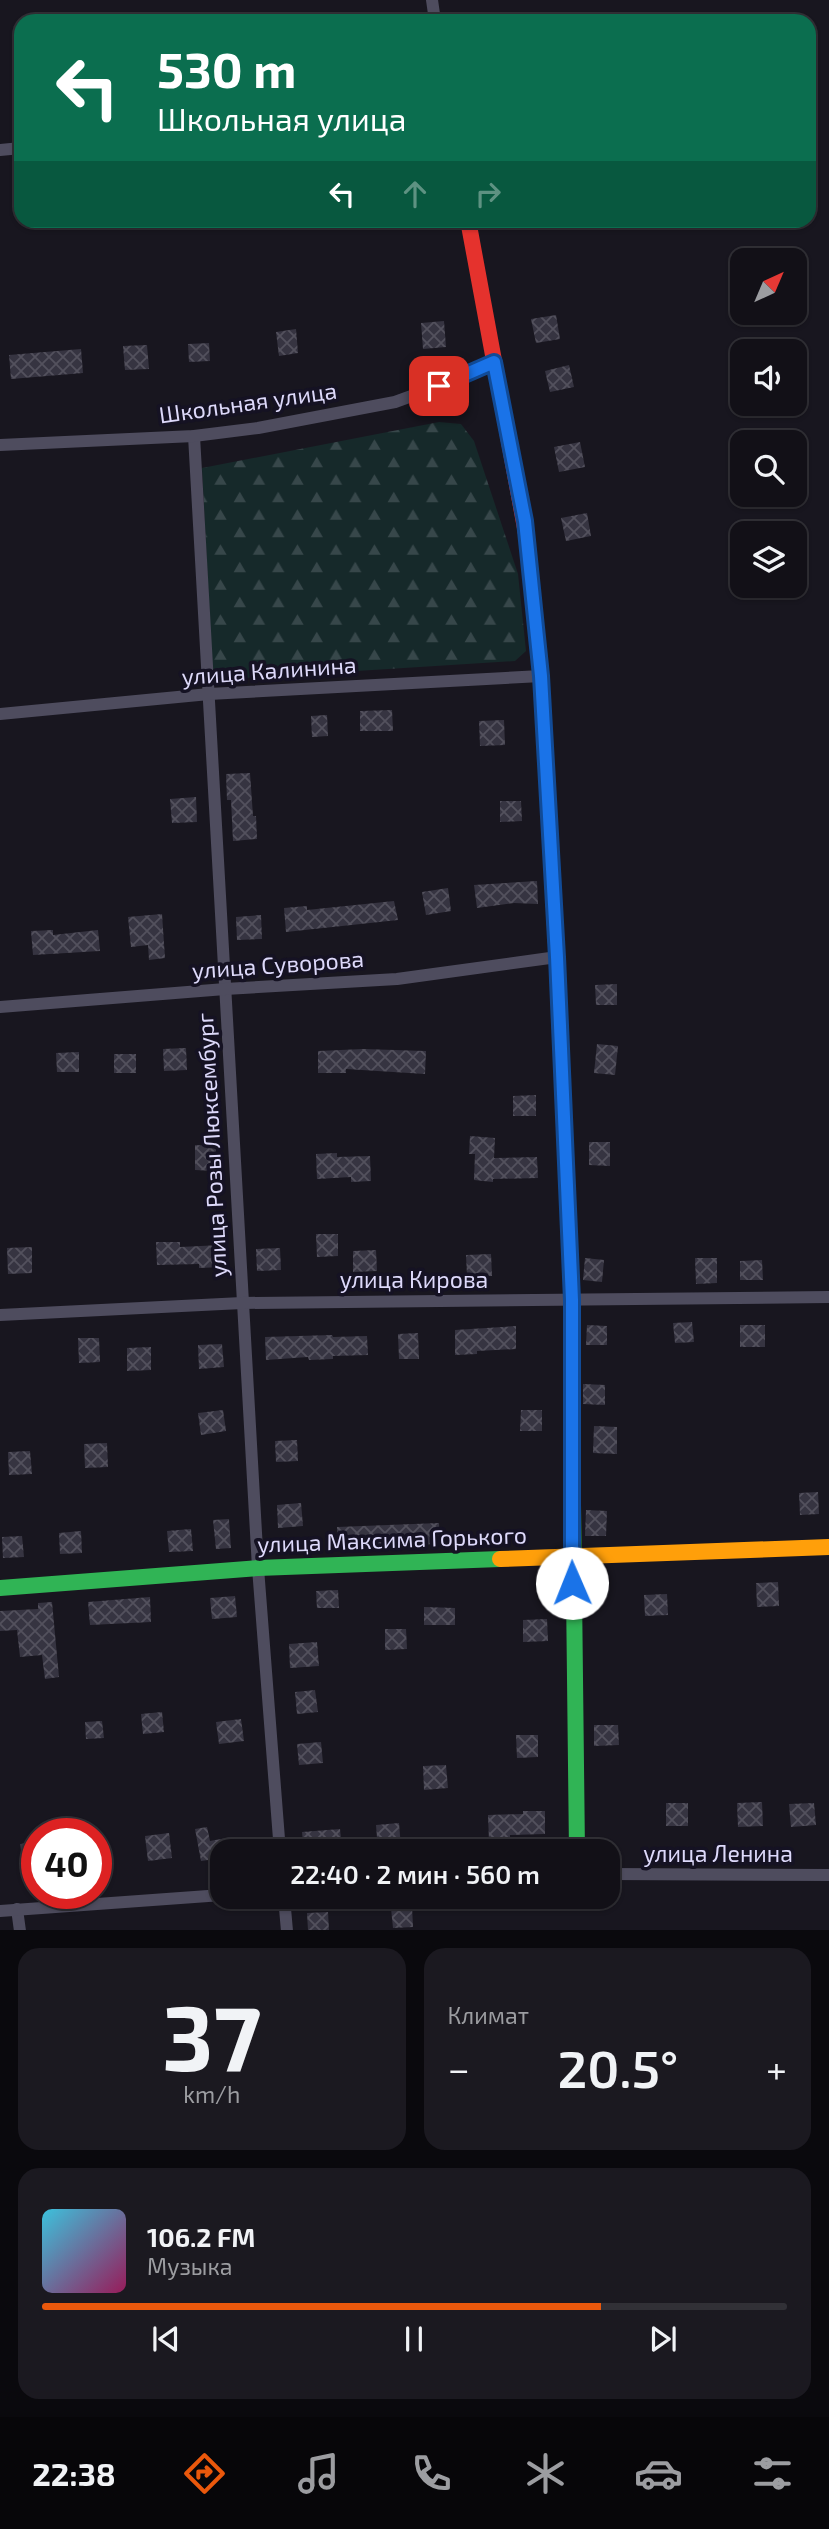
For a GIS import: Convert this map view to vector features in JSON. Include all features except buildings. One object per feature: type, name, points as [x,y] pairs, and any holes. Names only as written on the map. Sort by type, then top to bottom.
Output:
[{"type":"street","points":[[469,228],[525,521],[541,676],[572,1300],[572,1556],[577,1839]]},
{"type":"street","name":"Школьная улица","points":[[0,445],[194,436],[258,428],[395,402],[494,362]]},
{"type":"street","name":"улица Розы Люксембург","points":[[194,436],[258,1568],[279,1839]]},
{"type":"street","name":"улица Калинина","points":[[0,715],[209,694],[541,676]]},
{"type":"street","name":"улица Суворова","points":[[0,1007],[225,989],[397,979],[557,957]]},
{"type":"street","name":"улица Кирова","points":[[0,1315],[242,1303],[829,1297]]},
{"type":"street","name":"улица Максима Горького","points":[[0,1588],[258,1568],[829,1547]]},
{"type":"street","name":"улица Ленина","points":[[620,1874],[829,1875]]},
{"type":"street","points":[[0,1911],[210,1896]]},
{"type":"street","points":[[18,1909],[20,1930]]},
{"type":"street","points":[[285,1909],[287,1930]]},
{"type":"green space","points":[[439,422],[461,424],[474,441],[518,574],[526,651],[515,661],[213,680],[202,468]]},
{"type":"traffic: fast","points":[[572,1417],[577,1839]]},
{"type":"traffic: fast","points":[[0,1588],[258,1568],[500,1559]]},
{"type":"traffic: slow","points":[[527,539],[541,676],[557,962]]},
{"type":"traffic: slow","points":[[500,1559],[829,1547]]},
{"type":"traffic: jam","points":[[469,228],[527,539]]},
{"type":"traffic: jam","points":[[557,962],[572,1300],[572,1417]]},
{"type":"route","points":[[439,386],[494,362],[525,521],[541,676],[572,1300],[572,1583]]}]
